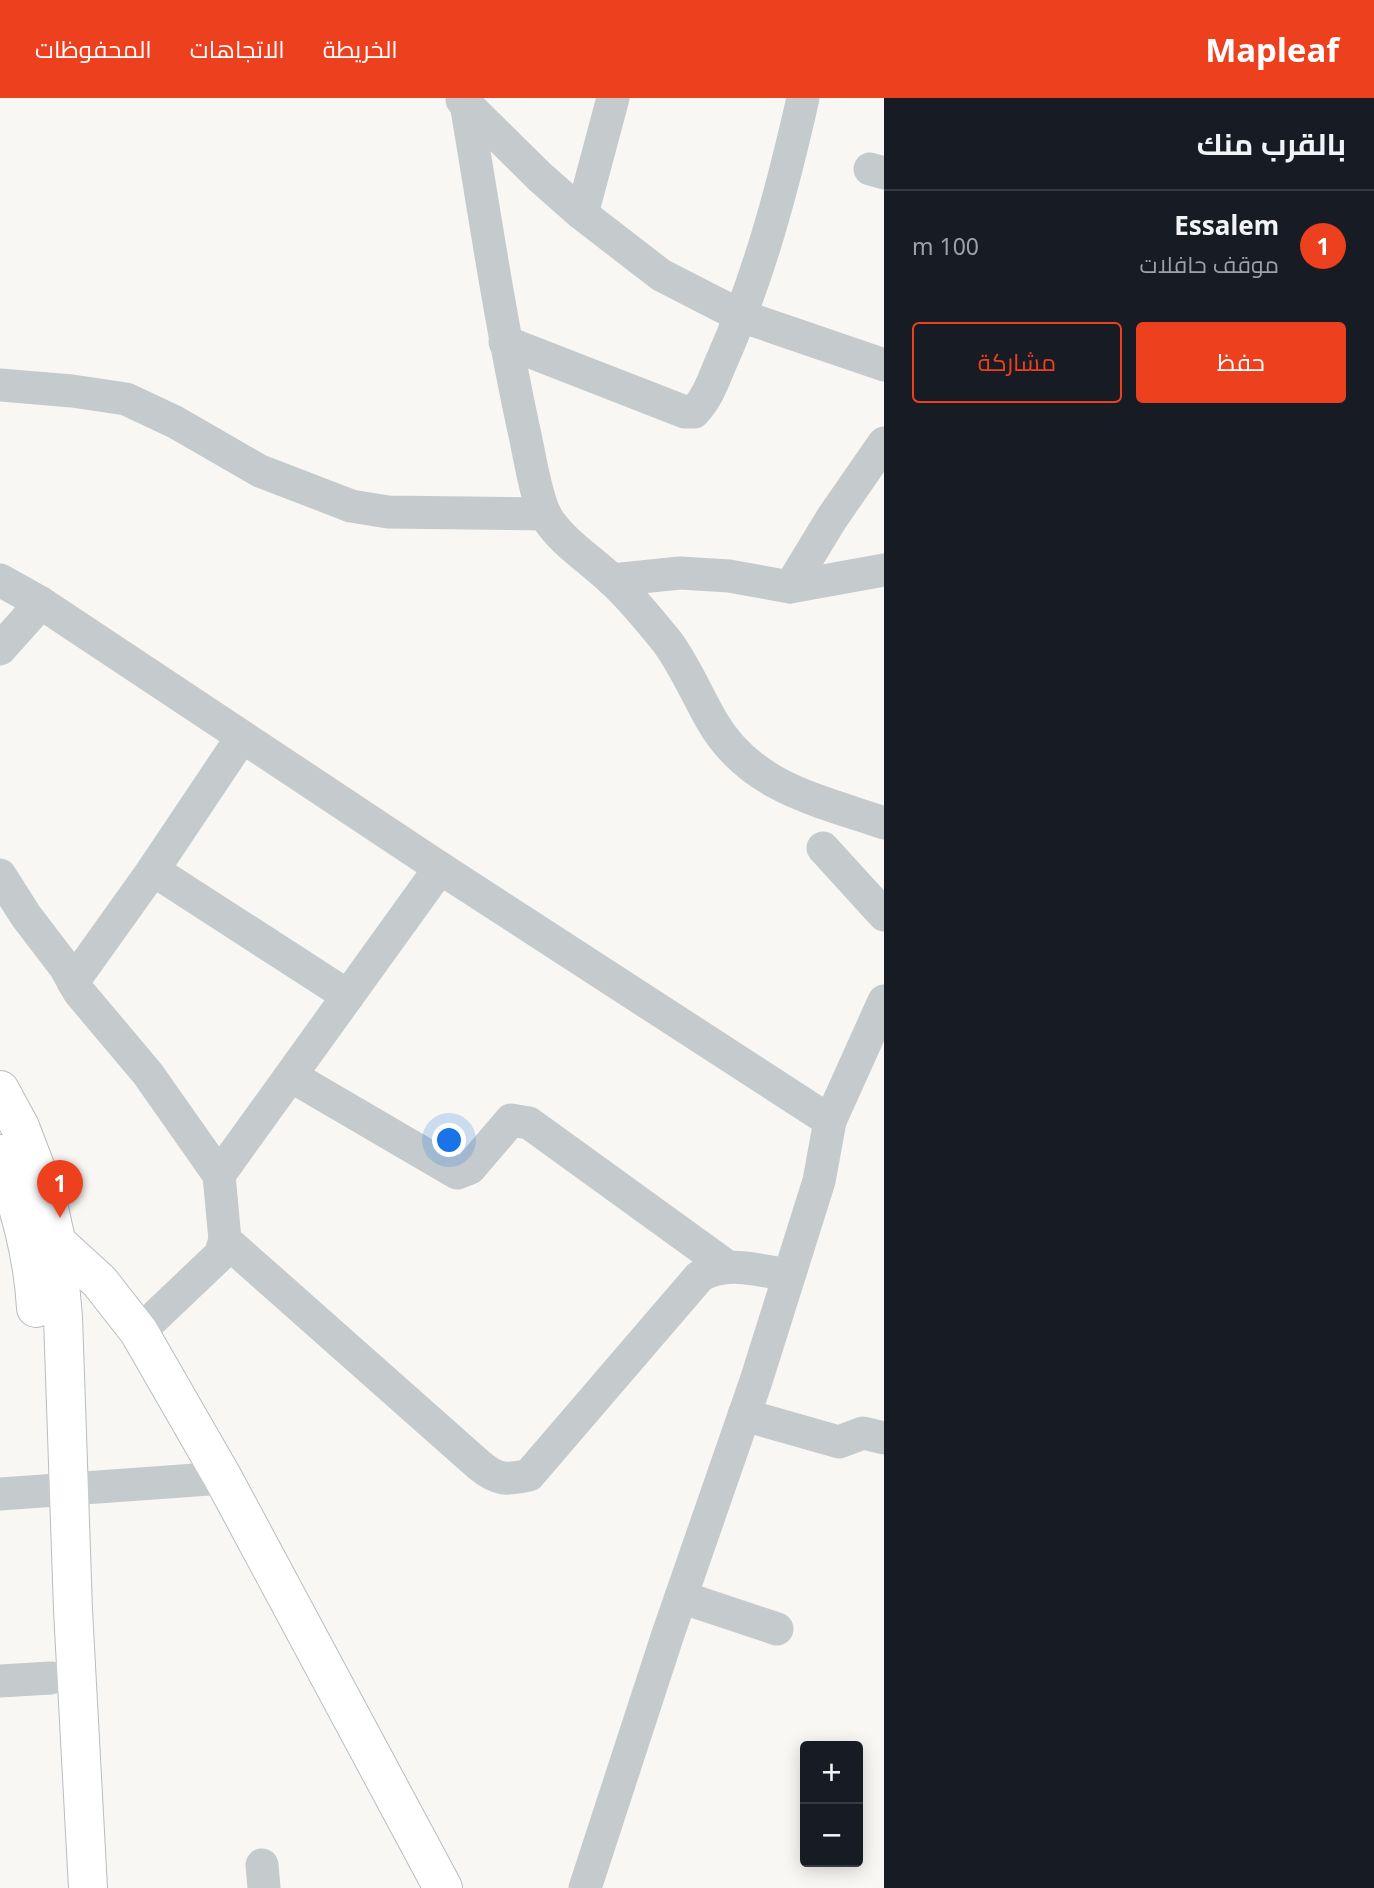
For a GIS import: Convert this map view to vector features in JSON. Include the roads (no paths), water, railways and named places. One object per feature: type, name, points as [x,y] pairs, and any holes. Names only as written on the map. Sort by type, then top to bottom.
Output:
[{"type":"main road","points":[[0,1090],[20,1127],[46,1195],[56,1240],[63,1317],[51,1678],[63,1888]]},
{"type":"main road","points":[[0,1154],[19,1208],[31,1258],[56,1491],[88,1888]]},
{"type":"main road","points":[[19,1208],[100,1282],[139,1332],[223,1478],[443,1888]]},
{"type":"street","points":[[582,214],[613,98]]},
{"type":"street","points":[[505,342],[685,412],[694,412],[706,397],[741,316],[768,232],[803,98]]},
{"type":"street","points":[[463,101],[582,214],[661,275],[741,316],[884,365]]},
{"type":"street","points":[[463,101],[505,342],[545,514],[558,533],[612,580],[683,663],[712,722],[734,753],[782,788],[884,823]]},
{"type":"street","points":[[0,385],[126,399],[176,422],[260,471],[351,506],[388,512],[545,514]]},
{"type":"street","points":[[790,587],[832,518],[884,443]]},
{"type":"street","points":[[612,580],[680,573],[729,576],[790,587],[884,570]]},
{"type":"street","points":[[0,580],[41,603],[440,868],[830,1121]]},
{"type":"street","points":[[0,649],[41,603]]},
{"type":"street","points":[[73,982],[153,870],[242,737]]},
{"type":"street","points":[[823,848],[884,915]]},
{"type":"street","points":[[219,1175],[440,868]]},
{"type":"street","points":[[153,870],[348,996]]},
{"type":"street","points":[[0,875],[26,916],[65,967],[79,992],[148,1074],[219,1175],[225,1240],[220,1255],[139,1332]]},
{"type":"street","points":[[585,1888],[789,1275],[819,1181],[830,1121],[884,1000]]},
{"type":"street","points":[[290,1076],[457,1173],[470,1168],[511,1120],[529,1123],[728,1267]]},
{"type":"street","points":[[225,1240],[486,1471],[501,1478],[529,1475],[706,1272],[728,1267],[789,1275]]},
{"type":"street","points":[[744,1415],[839,1442],[863,1433],[884,1438]]},
{"type":"street","points":[[0,1494],[223,1478]]},
{"type":"street","points":[[681,1597],[778,1629]]},
{"type":"street","points":[[0,1681],[51,1678]]},
{"type":"place","name":"Essalem","points":[[60,1218]]}]
